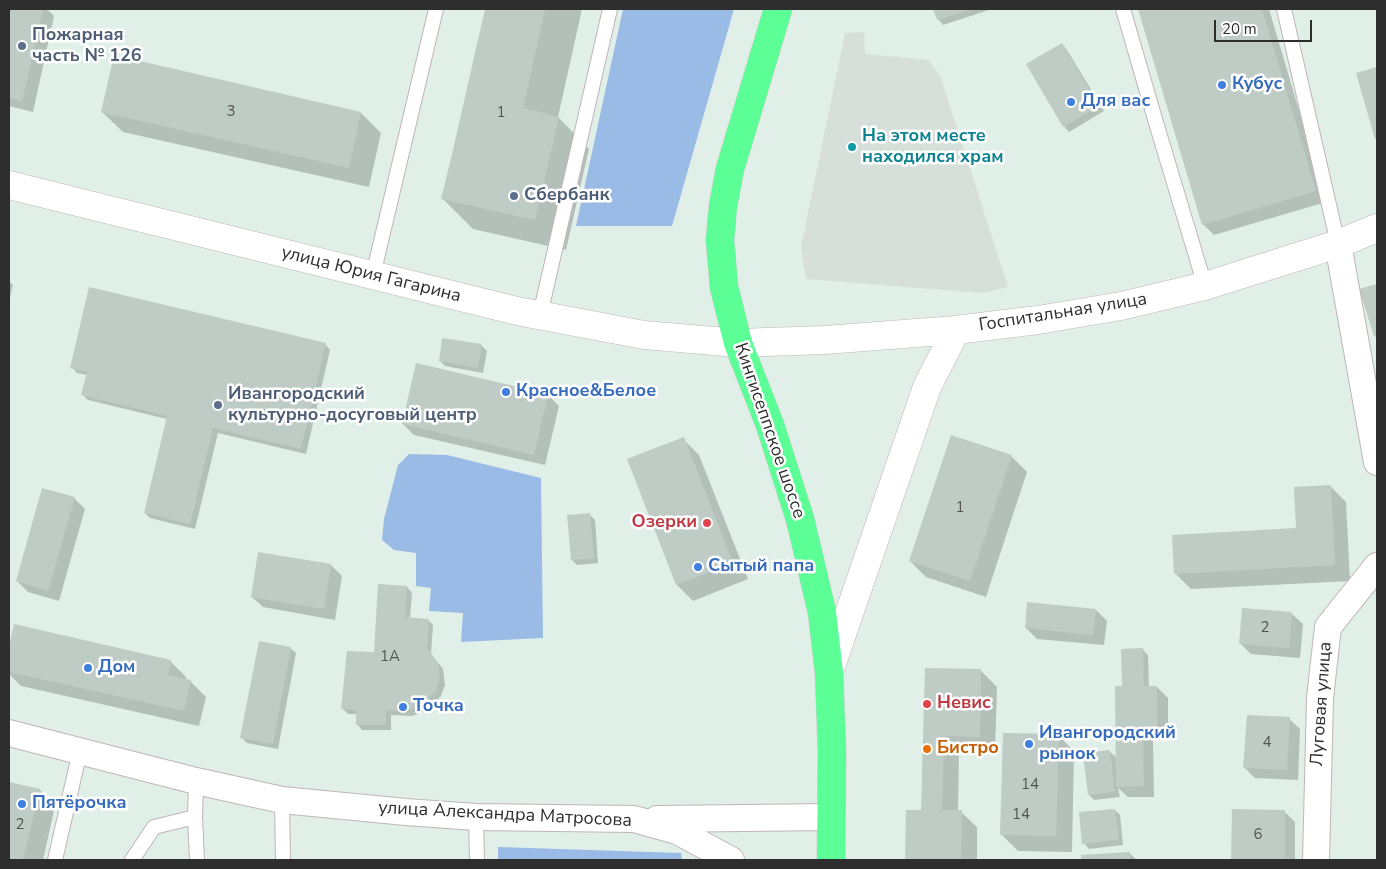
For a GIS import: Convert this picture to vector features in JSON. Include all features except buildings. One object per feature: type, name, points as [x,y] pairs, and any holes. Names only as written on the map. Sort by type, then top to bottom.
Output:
[{"type":"highway","name":"Кингисеппское шоссе","points":[[778,9],[730,169],[723,206],[720,240],[724,287],[738,343],[770,425],[800,519],[822,612],[829,672],[832,752],[831,860]]},
{"type":"street","name":"улица Юрия Гагарина","points":[[9,185],[516,311],[644,336],[738,343]]},
{"type":"street","name":"Госпитальная улица","points":[[738,343],[825,340],[956,330],[1038,320],[1103,309],[1205,286],[1338,244],[1377,228]]},
{"type":"street","points":[[1338,244],[1377,462]]},
{"type":"street","points":[[829,672],[928,387],[956,330]]},
{"type":"street","name":"Луговая улица","points":[[1316,860],[1320,698],[1328,627],[1377,566]]},
{"type":"street","name":"улица Александра Матросова","points":[[9,733],[196,781],[282,800],[406,812],[476,816],[634,819],[677,831],[731,860]]},
{"type":"street","points":[[634,819],[831,817]]},
{"type":"lane","points":[[373,275],[436,9]]},
{"type":"lane","points":[[540,315],[610,9]]},
{"type":"lane","points":[[1123,9],[1205,286]]},
{"type":"lane","points":[[1284,9],[1338,244]]},
{"type":"lane","points":[[55,860],[80,751]]},
{"type":"lane","points":[[196,781],[197,860]]},
{"type":"lane","points":[[282,800],[283,860]]},
{"type":"lane","points":[[476,816],[477,860]]},
{"type":"lane","points":[[132,860],[154,827],[195,817]]},
{"type":"shaded area","points":[[623,9],[734,9],[672,226],[576,226]]},
{"type":"shaded area","points":[[864,32],[865,54],[929,60],[941,78],[1008,287],[982,293],[806,279],[801,247],[845,33]]},
{"type":"shaded area","points":[[409,454],[447,455],[541,478],[543,638],[461,642],[463,613],[429,611],[431,588],[416,586],[416,553],[394,550],[382,540],[384,519],[398,465]]},
{"type":"shaded area","points":[[498,847],[681,853],[682,860],[498,860]]},
{"type":"place","name":"Пожарная часть № 126","points":[[22,46]]},
{"type":"place","name":"Кубус","points":[[1222,85]]},
{"type":"place","name":"Для вас","points":[[1071,102]]},
{"type":"place","name":"На этом месте находился храм","points":[[852,147]]},
{"type":"place","name":"Сбербанк","points":[[514,196]]},
{"type":"place","name":"Красное&Белое","points":[[506,392]]},
{"type":"place","name":"Ивангородский культурно-досуговый центр","points":[[218,405]]},
{"type":"place","name":"Озерки","points":[[707,523]]},
{"type":"place","name":"Сытый папа","points":[[698,567]]},
{"type":"place","name":"Дом","points":[[88,668]]},
{"type":"place","name":"Невис","points":[[927,704]]},
{"type":"place","name":"Точка","points":[[403,707]]},
{"type":"place","name":"Ивангородский рынок","points":[[1029,744]]},
{"type":"place","name":"Бистро","points":[[927,749]]},
{"type":"place","name":"Пятёрочка","points":[[22,804]]}]
